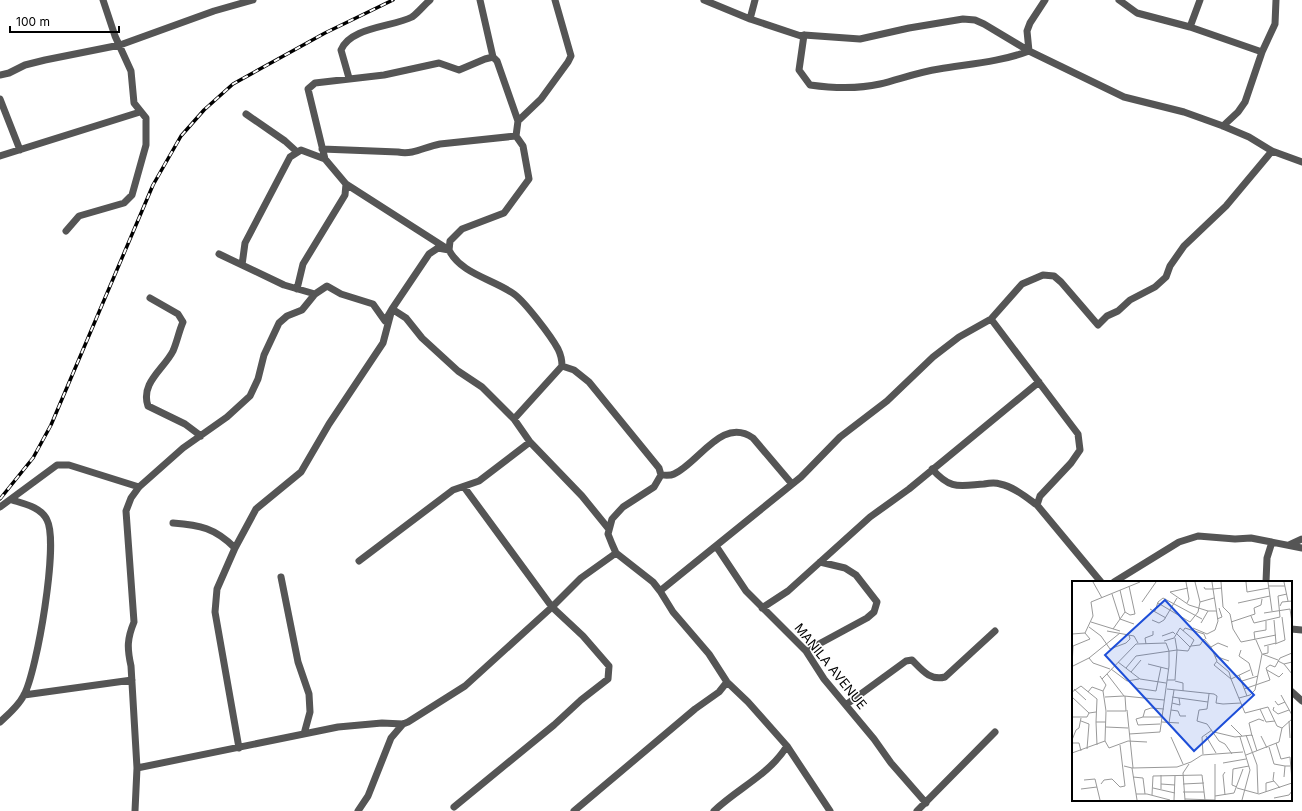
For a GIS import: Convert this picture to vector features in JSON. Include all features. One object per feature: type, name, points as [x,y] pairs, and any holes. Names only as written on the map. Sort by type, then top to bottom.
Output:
[{"type":"street","points":[[66,231],[79,216],[124,203],[132,195],[146,145],[146,118],[134,104],[131,71],[115,36],[103,0]]},
{"type":"street","points":[[0,75],[10,73],[25,65],[44,60],[120,45],[214,11],[253,0]]},
{"type":"street","points":[[349,78],[341,50],[345,42],[375,27],[399,22],[413,17],[430,0]]},
{"type":"street","points":[[449,250],[450,241],[462,229],[504,213],[530,179],[523,146],[516,136],[518,121],[497,61],[493,57],[480,0]]},
{"type":"street","points":[[518,121],[541,99],[571,56],[555,0]]},
{"type":"street","points":[[704,0],[750,19],[801,36],[860,39],[963,18],[975,20],[1029,51],[1124,97],[1184,112],[1223,126],[1249,137],[1272,151],[1302,162]]},
{"type":"street","points":[[750,19],[755,0]]},
{"type":"street","points":[[1029,51],[1027,31],[1030,23],[1045,0]]},
{"type":"street","points":[[1119,0],[1137,13],[1190,27],[1262,52]]},
{"type":"street","points":[[1190,27],[1200,0]]},
{"type":"street","points":[[1223,126],[1238,112],[1245,102],[1262,52],[1275,24],[1276,0]]},
{"type":"street","points":[[804,35],[799,70],[810,85],[829,88],[879,84],[914,74],[967,66],[1018,55],[1029,51]]},
{"type":"street","points":[[493,57],[485,58],[460,70],[439,63],[384,75],[315,83],[308,89],[325,160],[346,184],[449,250],[458,262],[479,276],[514,294],[525,305],[558,349],[562,358],[562,366],[514,419]]},
{"type":"street","points":[[0,99],[20,150]]},
{"type":"street","points":[[0,156],[140,112]]},
{"type":"street","points":[[246,114],[285,141],[296,151]]},
{"type":"street","points":[[322,149],[398,152],[409,154],[427,146],[516,136]]},
{"type":"street","points":[[242,265],[245,243],[290,157],[296,151],[301,150],[325,160]]},
{"type":"street","points":[[660,591],[792,484],[840,437],[886,401],[933,356],[959,337],[991,319],[1022,284],[1043,275],[1054,276],[1098,325],[1107,316],[1118,311],[1130,300],[1155,287],[1166,277],[1173,261],[1184,246],[1226,206],[1272,151]]},
{"type":"street","points":[[297,289],[303,264],[346,195],[346,184]]},
{"type":"street","points":[[135,811],[137,768],[128,636],[134,622],[126,511],[131,498],[139,487],[183,448],[201,436],[212,426],[227,417],[250,396],[258,379],[264,355],[279,323],[287,316],[302,310],[315,294],[327,286],[340,294],[369,302],[373,304],[385,321],[429,254],[438,248],[449,250]]},
{"type":"street","points":[[219,254],[284,285],[315,294]]},
{"type":"street","points":[[150,298],[178,314],[183,322],[172,352],[153,376],[147,392],[146,401],[148,406],[185,424],[201,436]]},
{"type":"street","points":[[392,309],[406,318],[422,338],[458,371],[482,387],[514,419],[530,442],[582,496],[608,528]]},
{"type":"street","points":[[239,748],[215,612],[217,589],[235,548],[256,510],[301,472],[329,424],[383,342],[392,309]]},
{"type":"street","points":[[991,319],[1078,434],[1080,450],[1072,463],[1040,496],[1037,505]]},
{"type":"street","points":[[562,366],[574,370],[589,382],[659,468],[662,475]]},
{"type":"street","points":[[762,608],[788,591],[870,518],[909,489],[1039,382]]},
{"type":"street","points":[[662,475],[673,475],[688,466],[711,444],[731,432],[739,432],[753,438],[792,484]]},
{"type":"street","points":[[359,561],[448,494],[479,481],[530,442]]},
{"type":"street","points":[[0,508],[57,465],[69,465],[139,487]]},
{"type":"street","points":[[932,469],[943,481],[950,484],[958,486],[999,483],[1016,490],[1037,505],[1100,581]]},
{"type":"street","points":[[662,475],[648,493],[623,507],[612,519],[608,528],[608,534],[616,553],[653,582],[673,612],[709,654],[727,682],[748,702],[787,746],[830,811]]},
{"type":"street","points":[[454,807],[554,726],[581,700],[608,679],[609,666],[583,636],[552,607],[464,487]]},
{"type":"street","points":[[0,722],[24,695],[32,674],[50,574],[48,522],[42,511],[12,500]]},
{"type":"street","points":[[173,522],[200,525],[222,536],[235,548]]},
{"type":"street","points":[[1115,581],[1133,569],[1188,538],[1198,536],[1235,539],[1251,538],[1302,548]]},
{"type":"street","points":[[1289,545],[1302,540]]},
{"type":"street","points":[[1266,581],[1265,572],[1267,558],[1272,542]]},
{"type":"street","name":"MANILA AVENUE","points":[[716,546],[746,591],[806,651],[824,679],[874,739],[891,763],[926,803]]},
{"type":"street","points":[[358,811],[368,796],[391,738],[403,724],[465,686],[552,607],[581,578],[616,553]]},
{"type":"street","points":[[806,651],[867,618],[874,612],[877,602],[856,575],[845,568],[820,562]]},
{"type":"street","points":[[281,577],[298,662],[309,694],[310,712],[304,734]]},
{"type":"street","points":[[1292,629],[1302,630]]},
{"type":"street","points":[[846,704],[906,661],[912,660],[930,677],[939,679],[946,677],[995,631]]},
{"type":"street","points":[[24,695],[132,680]]},
{"type":"street","points":[[574,811],[695,709],[719,692],[727,682]]},
{"type":"street","points":[[1292,692],[1302,701]]},
{"type":"street","points":[[137,768],[338,727],[382,723],[403,724]]},
{"type":"street","points":[[917,811],[995,732]]},
{"type":"street","points":[[714,811],[725,801],[771,768],[787,746]]},
{"type":"railway","points":[[0,499],[33,458],[51,425],[153,185],[181,136],[204,110],[233,84],[325,33],[393,0]]}]
